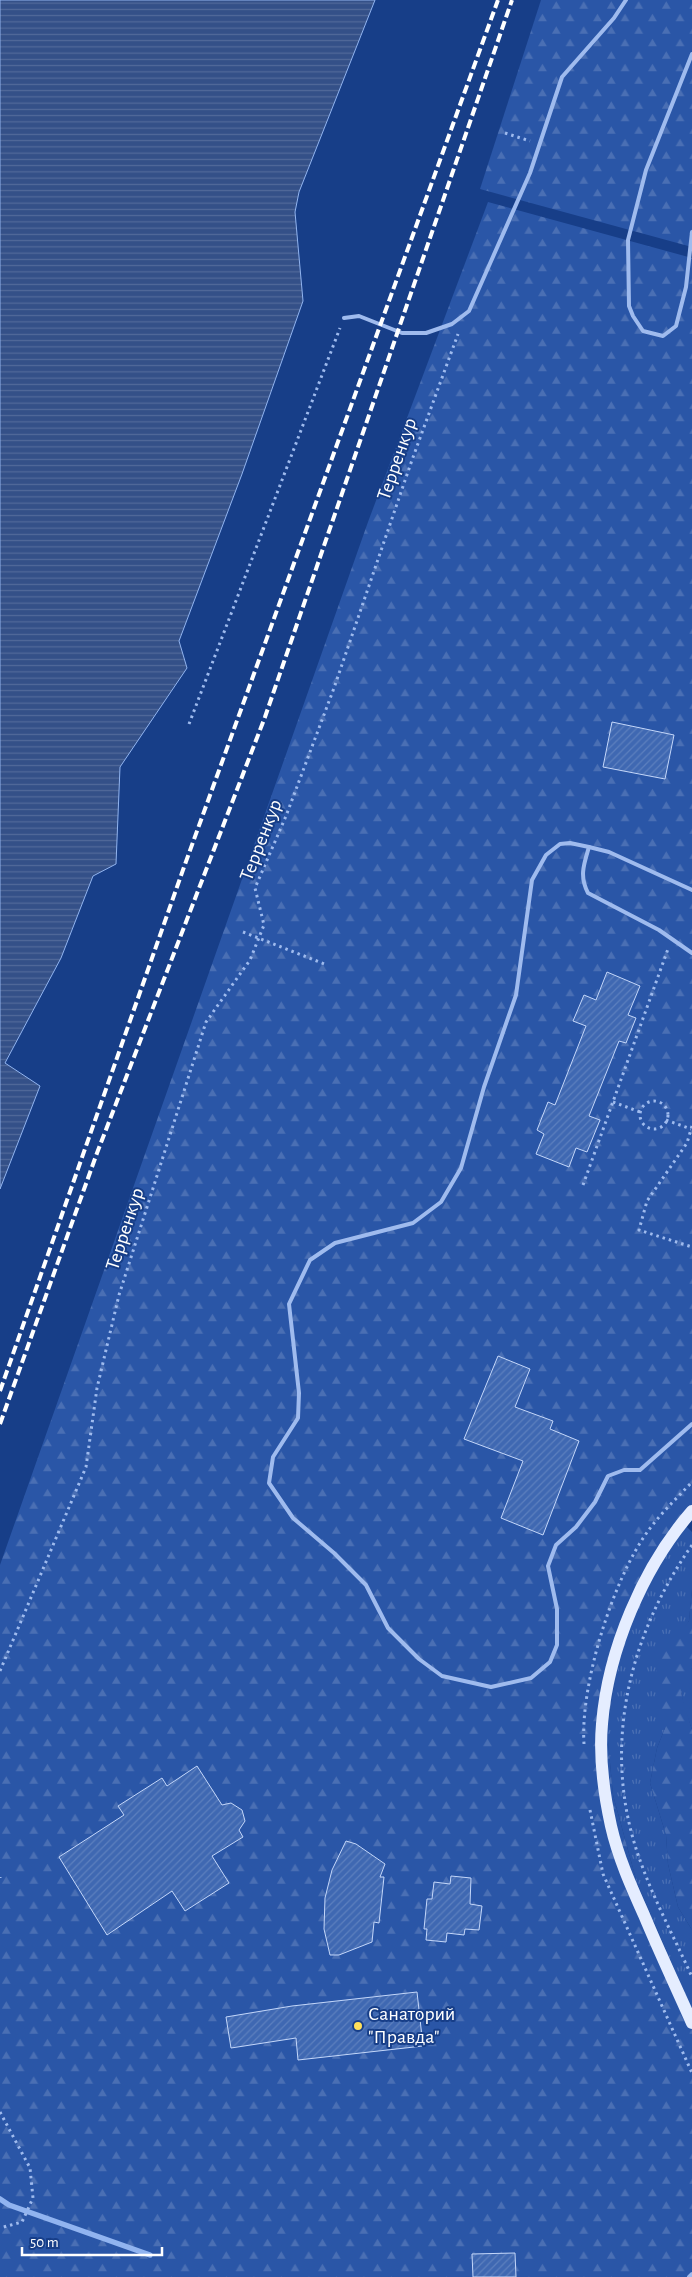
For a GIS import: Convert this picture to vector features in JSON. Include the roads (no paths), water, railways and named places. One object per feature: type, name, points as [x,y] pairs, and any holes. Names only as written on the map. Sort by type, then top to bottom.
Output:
[{"type":"main road","points":[[692,1511],[681,1523],[644,1580],[622,1633],[608,1685],[602,1725],[604,1782],[611,1827],[622,1863],[692,2023]]},
{"type":"lane","points":[[344,318],[359,316],[402,333],[426,333],[452,324],[469,311],[530,173],[562,77],[614,18],[626,0]]},
{"type":"lane","points":[[692,54],[646,170],[628,240],[629,306],[643,331],[663,336],[676,326],[686,287],[692,232]]},
{"type":"lane","points":[[692,890],[609,852],[590,847],[570,843],[553,848],[546,856],[532,880],[516,995],[484,1087],[461,1168],[441,1202],[413,1223],[335,1243],[310,1260],[288,1304],[299,1393],[298,1418],[273,1457],[269,1483],[292,1518],[334,1553],[366,1585],[388,1628],[419,1659],[442,1676],[491,1687],[531,1678],[550,1662],[557,1646],[557,1609],[548,1566],[556,1545],[576,1526],[590,1508],[608,1476],[624,1470],[640,1470],[692,1424]]},
{"type":"lane","points":[[590,847],[582,872],[582,882],[588,893],[672,939],[692,953]]},
{"type":"lane","points":[[689,2277],[692,2274]]},
{"type":"waterway","points":[[0,2199],[9,2205],[150,2255]]},
{"type":"railway","points":[[0,1391],[184,867],[498,0]]},
{"type":"railway","points":[[0,1424],[97,1153],[265,717],[512,0]]},
{"type":"place","name":"Санаторий \"Правда\"","points":[[358,2026]]}]
